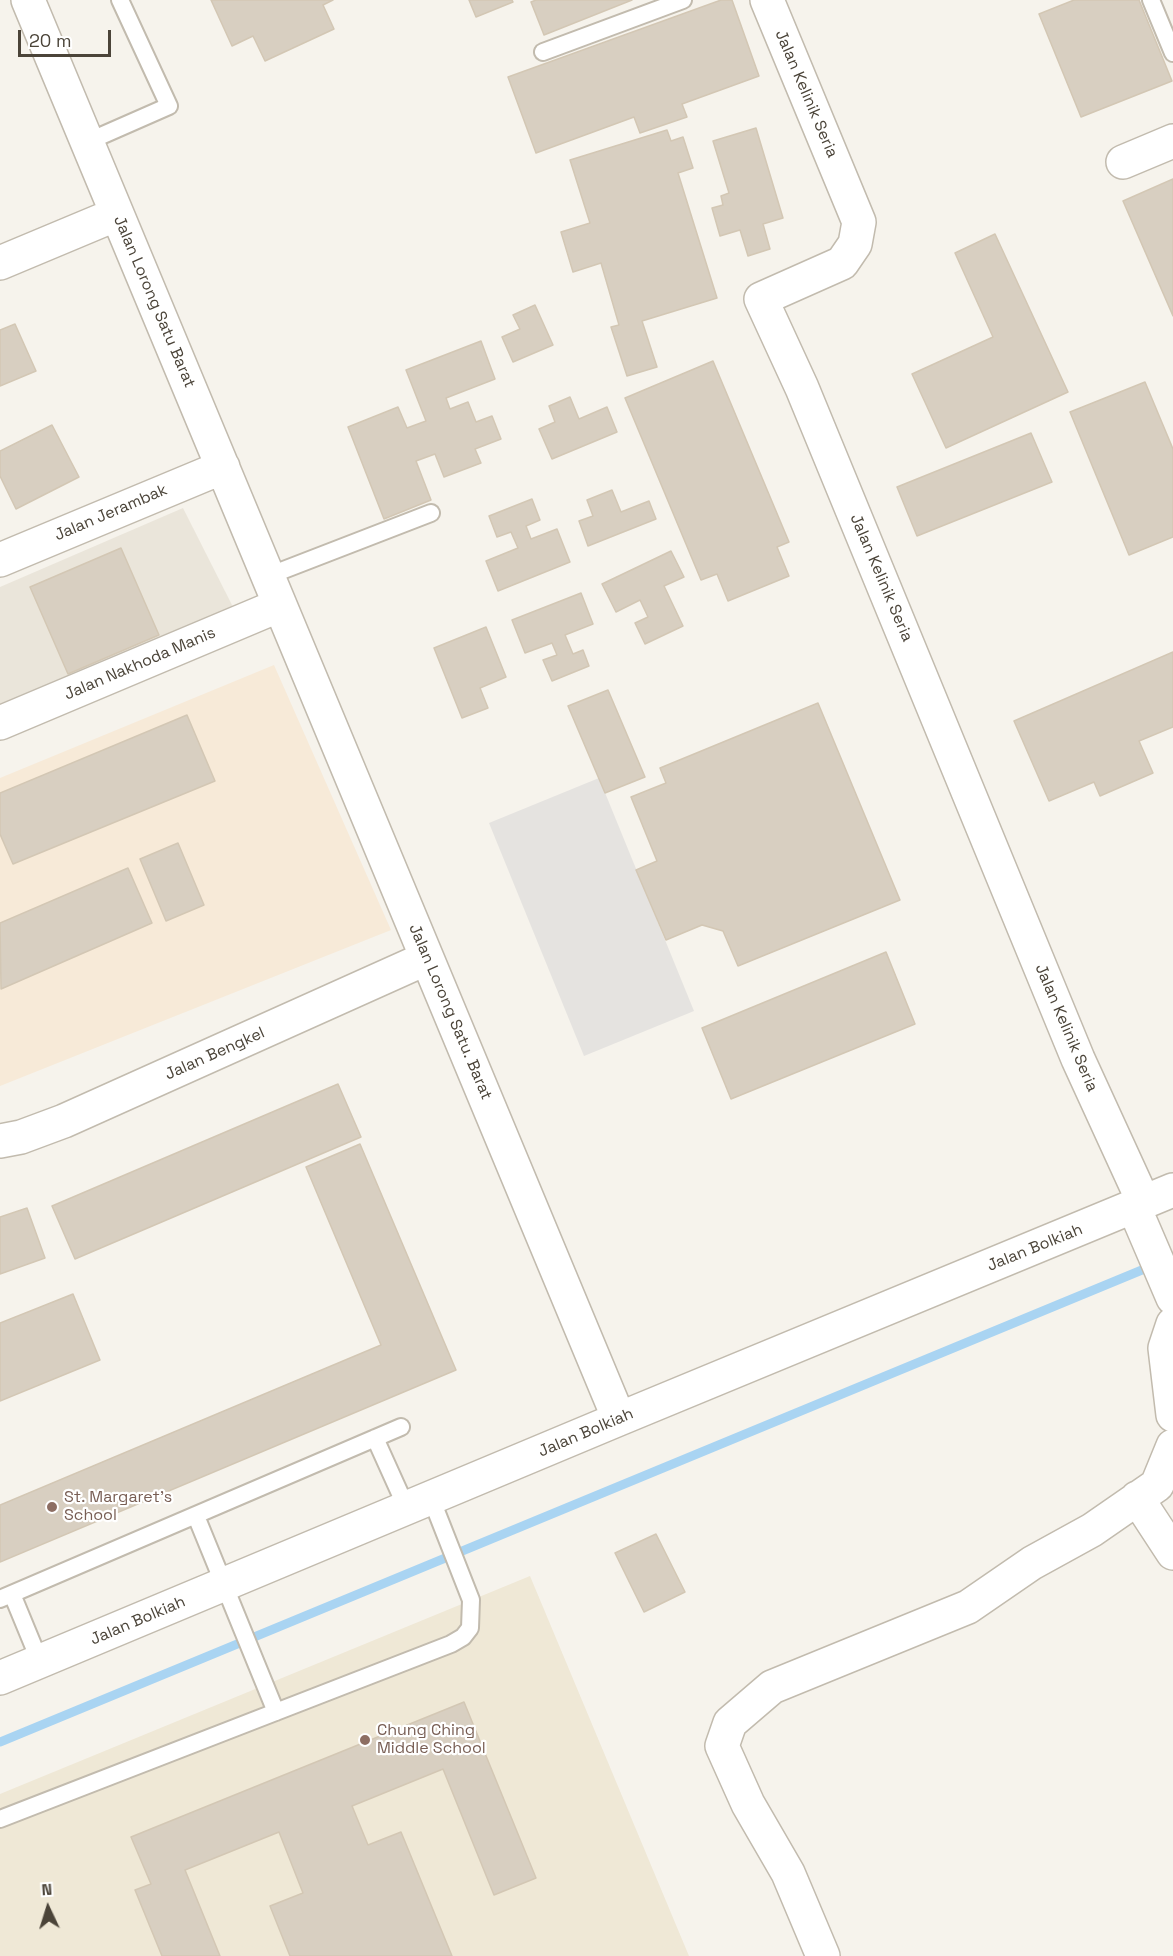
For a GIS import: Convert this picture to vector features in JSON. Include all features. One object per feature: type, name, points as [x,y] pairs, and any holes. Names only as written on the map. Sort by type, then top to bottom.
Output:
[{"type":"street","name":"Jalan Lorong Satu Barat","points":[[28,0],[274,590]]},
{"type":"street","name":"Jalan Kelinik Seria","points":[[766,0],[859,222],[855,244],[842,263],[761,299],[802,388],[901,625],[1078,1059],[1150,1200]]},
{"type":"street","points":[[1123,162],[1173,141]]},
{"type":"street","points":[[0,263],[117,214]]},
{"type":"street","name":"Jalan Jerambak","points":[[0,560],[223,467]]},
{"type":"street","name":"Jalan Nakhoda Manis","points":[[0,723],[274,590]]},
{"type":"street","name":"Jalan Lorong Satu. Barat","points":[[274,590],[619,1419]]},
{"type":"street","name":"Jalan Bengkel","points":[[0,1141],[21,1137],[64,1121],[427,958]]},
{"type":"street","points":[[1150,1200],[1149,1243],[1168,1287]]},
{"type":"street","name":"Jalan Bolkiah","points":[[0,1678],[1150,1200]]},
{"type":"street","points":[[1173,1324],[1165,1348],[1173,1415]]},
{"type":"street","points":[[823,1956],[788,1873],[748,1804],[722,1746],[730,1724],[772,1688],[969,1607],[1032,1563],[1092,1530],[1157,1485],[1173,1446]]},
{"type":"street","points":[[1137,1498],[1173,1553]]},
{"type":"lane","points":[[87,142],[169,106],[120,0]]},
{"type":"lane","points":[[543,52],[683,0]]},
{"type":"lane","points":[[1151,0],[1173,53]]},
{"type":"lane","points":[[274,590],[431,513]]},
{"type":"lane","points":[[40,1662],[6,1597],[401,1427]]},
{"type":"lane","points":[[0,1819],[451,1644],[463,1637],[470,1628],[471,1600],[448,1541],[375,1438]]},
{"type":"lane","points":[[196,1516],[276,1712]]},
{"type":"shaded area","points":[[183,508],[235,611],[0,710],[0,587]]},
{"type":"shaded area","points":[[274,665],[391,930],[0,1086],[0,778]]},
{"type":"shaded area","points":[[599,778],[694,1011],[584,1056],[489,823]]},
{"type":"shaded area","name":"Chung Ching Middle School","points":[[530,1576],[689,1956],[0,1956],[0,1794]]},
{"type":"building","points":[[211,0],[333,0],[323,5],[334,29],[265,61],[253,36],[232,46]]},
{"type":"building","points":[[469,0],[512,0],[513,2],[476,17]]},
{"type":"building","points":[[536,0],[632,0],[544,35],[531,2]]},
{"type":"building","points":[[721,0],[732,0],[759,76],[682,104],[687,117],[640,133],[634,117],[536,153],[508,77]]},
{"type":"building","points":[[1074,0],[1139,0],[1172,81],[1081,117],[1039,14]]},
{"type":"building","points":[[756,128],[783,218],[763,224],[770,249],[748,256],[740,230],[720,236],[712,208],[723,205],[721,196],[729,193],[713,141]]},
{"type":"building","points":[[667,130],[671,141],[683,137],[693,168],[678,173],[717,298],[642,321],[657,367],[627,376],[611,327],[619,325],[601,263],[573,272],[561,232],[590,223],[570,160]]},
{"type":"building","points":[[1173,179],[1173,316],[1123,201]]},
{"type":"building","points":[[995,234],[1068,392],[946,448],[912,374],[993,337],[955,253]]},
{"type":"building","points":[[535,305],[553,345],[513,362],[502,337],[520,329],[513,315]]},
{"type":"building","points":[[15,324],[36,371],[0,386],[0,330]]},
{"type":"building","points":[[481,341],[495,379],[446,398],[450,409],[468,402],[476,422],[492,416],[501,439],[475,449],[481,463],[444,477],[435,454],[416,461],[431,500],[384,519],[348,427],[398,407],[407,428],[426,421],[406,370]]},
{"type":"building","points":[[713,361],[789,542],[777,547],[789,576],[728,601],[717,574],[701,580],[625,398]]},
{"type":"building","points":[[1145,382],[1173,449],[1173,537],[1129,555],[1070,412]]},
{"type":"building","points":[[570,397],[579,419],[607,407],[617,432],[552,459],[539,429],[555,422],[549,406]]},
{"type":"building","points":[[52,425],[79,477],[16,509],[0,476],[0,451]]},
{"type":"building","points":[[1031,433],[1052,482],[917,536],[897,487]]},
{"type":"building","points":[[612,490],[621,512],[649,501],[656,519],[588,546],[579,521],[593,516],[587,500]]},
{"type":"building","points":[[532,499],[540,520],[526,526],[531,539],[557,529],[570,562],[498,591],[486,561],[518,548],[511,532],[497,537],[489,516]]},
{"type":"building","points":[[121,548],[159,635],[68,674],[30,587]]},
{"type":"building","points":[[671,551],[684,577],[664,586],[683,626],[645,644],[635,623],[648,617],[640,600],[616,612],[602,584]]},
{"type":"building","points":[[581,593],[593,624],[565,635],[573,654],[583,650],[589,666],[552,681],[543,660],[557,655],[552,643],[525,653],[512,620]]},
{"type":"building","points":[[486,627],[506,677],[480,688],[488,708],[462,718],[434,648]]},
{"type":"building","points":[[1173,652],[1173,727],[1139,741],[1153,773],[1100,796],[1094,782],[1049,801],[1014,721]]},
{"type":"building","points":[[608,690],[645,777],[605,793],[568,706]]},
{"type":"building","points":[[818,703],[900,900],[738,966],[723,931],[702,925],[666,940],[636,870],[657,861],[631,797],[666,783],[660,768]]},
{"type":"building","points":[[187,715],[215,781],[13,864],[0,834],[0,793]]},
{"type":"building","points":[[178,843],[204,905],[166,921],[140,859]]},
{"type":"building","points":[[128,868],[152,923],[1,989],[0,923]]},
{"type":"building","points":[[886,952],[915,1024],[731,1099],[702,1028]]},
{"type":"building","points":[[338,1084],[361,1137],[75,1259],[52,1206]]},
{"type":"building","points":[[360,1144],[456,1370],[0,1562],[0,1505],[381,1345],[306,1167]]},
{"type":"building","points":[[27,1208],[45,1258],[0,1274],[0,1217]]},
{"type":"building","points":[[73,1294],[100,1360],[0,1401],[0,1323]]},
{"type":"building","points":[[656,1534],[685,1592],[644,1612],[615,1553]]},
{"type":"building","points":[[464,1702],[536,1878],[494,1895],[443,1769],[352,1806],[368,1845],[401,1832],[452,1956],[290,1956],[270,1906],[303,1893],[279,1832],[185,1870],[220,1956],[162,1956],[135,1890],[151,1884],[131,1837]]},
{"type":"waterway","points":[[0,1742],[1154,1265]]},
{"type":"place","name":"St. Margaret’s School","points":[[52,1507]]},
{"type":"place","name":"Chung Ching Middle School","points":[[365,1740]]}]
